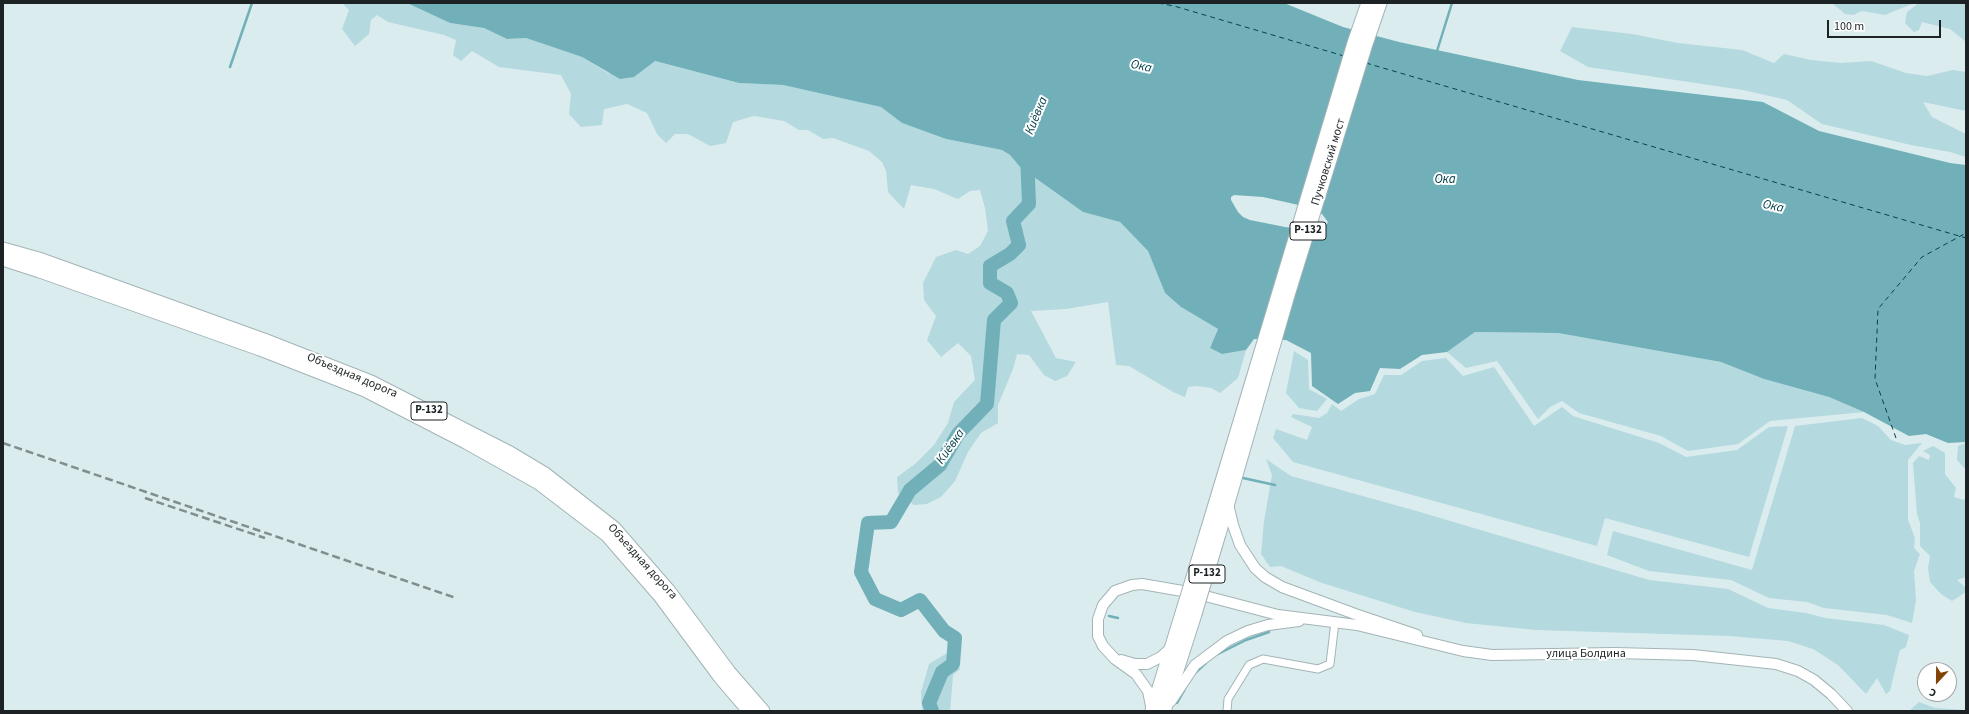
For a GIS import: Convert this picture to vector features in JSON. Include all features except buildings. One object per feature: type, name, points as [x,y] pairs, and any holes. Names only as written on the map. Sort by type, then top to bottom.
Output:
[{"type":"highway","name":"Пучковский мост","points":[[1234,459],[1347,66],[1368,3]]},
{"type":"highway","name":"Пучковский мост","points":[[1234,459],[1288,295],[1380,3]]},
{"type":"highway","name":"Объездная дорога","points":[[3,249],[42,260],[257,337],[371,382],[510,453],[545,474],[614,528],[668,590],[729,672],[763,711]]},
{"type":"highway","name":"Объездная дорога","points":[[3,259],[260,349],[366,390],[466,442],[539,483],[607,535],[660,596],[720,677],[749,711]]},
{"type":"highway","name":"Р-132","points":[[1213,533],[1228,504],[1234,459]]},
{"type":"highway","name":"Р-132","points":[[1164,711],[1189,612],[1234,459]]},
{"type":"highway","name":"Р-132","points":[[1152,711],[1173,646],[1189,612]]},
{"type":"main road","points":[[1228,504],[1240,545],[1255,568],[1265,577],[1282,587],[1355,614],[1411,631],[1433,643]]},
{"type":"main road","points":[[1152,711],[1148,691],[1136,674],[1115,659],[1103,646],[1098,636],[1098,619],[1103,605],[1115,591],[1132,585],[1142,584],[1194,592],[1238,606],[1278,615],[1313,619]]},
{"type":"main road","points":[[1164,711],[1195,665],[1227,642],[1248,631],[1268,625],[1313,619]]},
{"type":"main road","name":"улица Болдина","points":[[1313,619],[1336,622],[1464,651],[1492,655],[1693,655],[1776,664],[1814,680],[1831,694],[1847,711]]},
{"type":"main road","points":[[1115,659],[1135,664],[1147,664],[1161,657],[1173,646]]},
{"type":"street","points":[[1226,711],[1228,699],[1249,665],[1263,659],[1318,669],[1330,664],[1336,622]]},
{"type":"shaded area","points":[[342,3],[407,3],[450,23],[484,28],[507,39],[526,38],[582,57],[608,73],[634,77],[654,61],[739,83],[783,85],[881,107],[902,123],[946,139],[1002,150],[1010,155],[1020,167],[1083,212],[1120,222],[1148,251],[1165,293],[1181,307],[1218,329],[1210,348],[1222,354],[1246,350],[1238,378],[1220,393],[1211,388],[1197,386],[1188,387],[1185,397],[1173,392],[1129,366],[1116,365],[1108,302],[1066,309],[1031,311],[1056,358],[1076,362],[1067,376],[1055,381],[1044,375],[1029,355],[1017,354],[1013,369],[998,405],[998,423],[981,433],[968,452],[955,481],[941,497],[927,504],[914,505],[898,493],[897,477],[915,464],[934,445],[948,423],[954,402],[975,380],[971,356],[958,343],[941,357],[927,340],[936,316],[924,300],[923,283],[936,257],[956,250],[968,254],[980,246],[988,231],[985,208],[980,190],[970,191],[958,199],[934,189],[911,185],[904,209],[888,192],[886,171],[882,162],[869,151],[833,138],[823,139],[808,130],[799,130],[784,121],[754,116],[733,122],[726,143],[710,146],[688,134],[675,134],[666,143],[657,134],[647,113],[627,104],[604,109],[602,125],[581,127],[569,114],[571,94],[561,75],[499,67],[472,51],[461,61],[453,55],[456,40],[444,35],[388,22],[377,15],[371,20],[369,34],[355,46],[342,29],[349,10]]},
{"type":"shaded area","points":[[1832,3],[1914,3],[1885,15],[1862,11],[1853,15],[1845,14]]},
{"type":"shaded area","points":[[1919,3],[1966,3],[1966,42],[1950,29],[1922,22],[1919,30],[1914,32],[1905,23],[1907,12]]},
{"type":"shaded area","points":[[1572,27],[1632,34],[1678,43],[1742,50],[1774,63],[1784,54],[1811,60],[1841,63],[1871,61],[1906,73],[1927,76],[1953,70],[1966,72],[1966,111],[1923,102],[1932,117],[1966,134],[1966,157],[1950,152],[1911,145],[1822,124],[1787,100],[1743,90],[1588,67],[1560,51]]},
{"type":"shaded area","points":[[1475,332],[1558,333],[1721,362],[1764,379],[1829,397],[1864,412],[1770,421],[1738,444],[1688,451],[1661,436],[1579,413],[1562,401],[1550,407],[1538,419],[1497,361],[1466,368],[1447,352]]},
{"type":"shaded area","points":[[1294,351],[1308,360],[1309,389],[1327,399],[1317,411],[1299,408],[1286,393]]},
{"type":"shaded area","points":[[1446,358],[1463,376],[1494,367],[1534,426],[1562,407],[1573,416],[1659,443],[1686,457],[1737,450],[1769,427],[1788,426],[1749,557],[1605,518],[1597,546],[1293,462],[1273,438],[1276,429],[1307,440],[1312,427],[1291,417],[1293,414],[1319,418],[1327,413],[1332,404],[1341,411],[1359,399],[1375,394],[1384,375],[1401,375],[1422,361]]},
{"type":"shaded area","points":[[1862,418],[1878,426],[1891,440],[1905,445],[1922,443],[1908,460],[1908,520],[1915,538],[1914,548],[1920,554],[1914,571],[1916,600],[1912,623],[1887,615],[1824,608],[1807,602],[1769,598],[1731,580],[1649,571],[1607,555],[1613,531],[1752,570],[1795,426]]},
{"type":"shaded area","points":[[1966,443],[1966,470],[1957,460],[1958,446]]},
{"type":"shaded area","points":[[1933,446],[1945,453],[1945,474],[1956,488],[1954,497],[1964,500],[1966,496],[1966,577],[1957,580],[1966,588],[1966,592],[1952,601],[1941,594],[1930,582],[1928,568],[1930,556],[1920,546],[1920,523],[1917,514],[1913,463],[1919,456],[1929,460],[1930,455],[1923,451]]},
{"type":"shaded area","points":[[1266,459],[1291,476],[1420,512],[1649,580],[1728,589],[1768,608],[1806,613],[1825,618],[1884,625],[1909,635],[1906,647],[1900,650],[1890,691],[1886,694],[1877,678],[1866,694],[1838,665],[1813,649],[1788,641],[1729,636],[1536,630],[1466,623],[1415,612],[1322,583],[1281,566],[1270,567],[1261,554],[1264,521],[1272,475]]},
{"type":"shaded area","points":[[949,652],[960,669],[953,675],[950,711],[922,711],[921,692],[929,664]]},
{"type":"shaded area","points":[[1919,702],[1935,708],[1966,710],[1966,711],[1909,711]]},
{"type":"water","name":"Ока","points":[[407,3],[1284,3],[1343,27],[1399,42],[1578,80],[1763,102],[1819,131],[1950,163],[1966,165],[1966,442],[1948,443],[1926,434],[1909,436],[1864,412],[1829,397],[1764,379],[1721,362],[1558,333],[1475,332],[1447,352],[1422,355],[1400,369],[1380,368],[1370,391],[1355,393],[1338,404],[1312,386],[1311,353],[1286,340],[1254,339],[1246,350],[1222,354],[1210,348],[1218,329],[1181,307],[1165,293],[1148,251],[1120,222],[1083,212],[1020,167],[1010,155],[1002,150],[946,139],[902,123],[881,107],[783,85],[739,83],[655,61],[634,77],[620,79],[582,57],[526,38],[507,39],[484,28],[450,23]],"holes":[[[1234,195],[1263,197],[1303,206],[1322,214],[1328,222],[1323,229],[1308,230],[1250,220],[1243,217],[1238,212],[1231,200],[1231,197]]]},
{"type":"waterway","points":[[230,67],[252,3]]},
{"type":"waterway","points":[[1437,51],[1452,3]]},
{"type":"waterway","name":"Киёвка","points":[[932,711],[929,703],[942,672],[953,664],[955,638],[944,631],[920,600],[901,610],[875,599],[861,572],[868,523],[891,522],[910,490],[940,465],[958,434],[987,404],[994,320],[1011,303],[1007,293],[990,283],[990,266],[1010,254],[1019,245],[1013,221],[1029,204],[1027,153]]},
{"type":"waterway","points":[[1243,478],[1275,485]]},
{"type":"waterway","points":[[1109,616],[1118,618]]},
{"type":"waterway","points":[[1218,654],[1246,640],[1269,632]]},
{"type":"waterway","points":[[1195,673],[1206,663]]},
{"type":"waterway","points":[[1177,703],[1185,689]]},
{"type":"ferry route","points":[[1158,3],[1174,6],[1344,56]]},
{"type":"ferry route","points":[[1366,63],[1966,238]]},
{"type":"ferry route","points":[[1896,438],[1875,379],[1878,309],[1922,257],[1966,233]]},
{"type":"railway","points":[[3,443],[456,598]]},
{"type":"railway","points":[[145,498],[265,538]]}]
